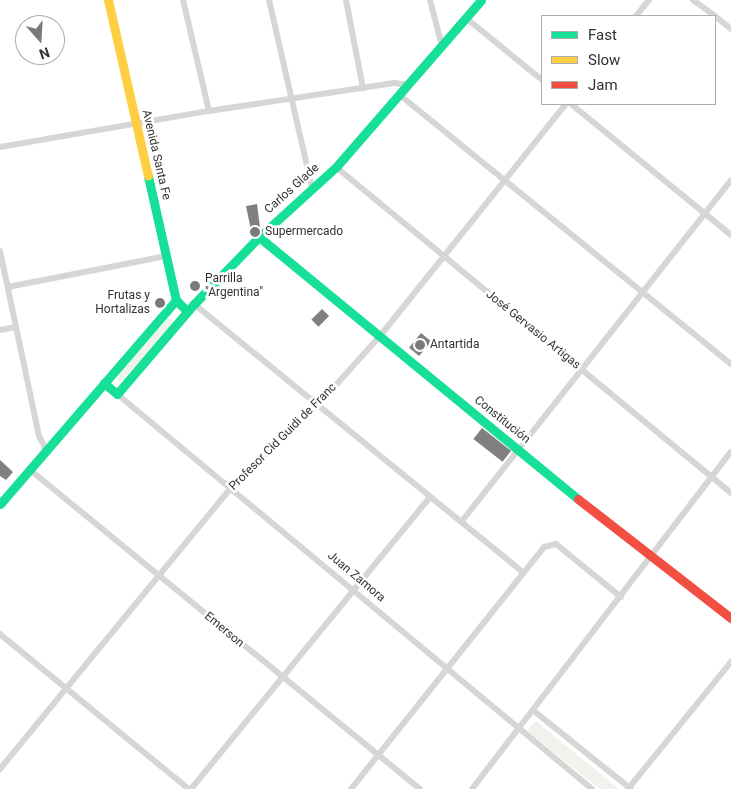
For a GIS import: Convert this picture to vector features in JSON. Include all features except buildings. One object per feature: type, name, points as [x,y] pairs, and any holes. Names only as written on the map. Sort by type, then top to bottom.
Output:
[{"type":"street","name":"Avenida Santa Fe","points":[[108,0],[176,300]]},
{"type":"street","points":[[183,0],[209,111]]},
{"type":"street","points":[[269,0],[312,188]]},
{"type":"street","points":[[346,0],[363,88]]},
{"type":"street","points":[[430,0],[442,46]]},
{"type":"street","name":"Carlos Glade","points":[[117,394],[178,326],[191,308],[259,237],[336,167],[401,96],[481,0]]},
{"type":"street","points":[[637,15],[649,0]]},
{"type":"street","points":[[693,0],[714,15]]},
{"type":"street","points":[[716,17],[731,29]]},
{"type":"street","points":[[466,18],[541,79]]},
{"type":"street","points":[[0,147],[136,122],[394,83],[410,85]]},
{"type":"street","points":[[401,96],[506,179],[731,364]]},
{"type":"street","name":"Profesor Cid Guidi de Franc","points":[[0,769],[230,489],[318,404],[380,336],[565,105]]},
{"type":"street","points":[[572,105],[731,235]]},
{"type":"street","name":"José Gervasio Artigas","points":[[336,167],[731,493]]},
{"type":"street","points":[[462,522],[731,180]]},
{"type":"street","name":"Constitución","points":[[259,237],[643,552],[651,555],[731,618]]},
{"type":"street","points":[[0,252],[39,436],[46,450]]},
{"type":"street","points":[[8,287],[166,256]]},
{"type":"street","points":[[0,504],[4,494],[30,469],[176,300],[191,308],[318,404],[522,572]]},
{"type":"street","points":[[0,330],[16,327]]},
{"type":"street","name":"Juan Zamora","points":[[104,383],[592,789]]},
{"type":"street","points":[[472,789],[731,452]]},
{"type":"street","name":"Emerson","points":[[30,469],[420,789]]},
{"type":"street","points":[[0,634],[190,789],[351,589],[430,497]]},
{"type":"street","points":[[351,789],[522,572],[550,543],[556,544],[621,597]]},
{"type":"street","points":[[534,710],[629,789],[731,662]]},
{"type":"shaded area","points":[[169,318],[176,323],[119,383],[117,374]]},
{"type":"shaded area","points":[[536,721],[619,789],[600,789],[527,731]]},
{"type":"traffic: fast","points":[[104,383],[117,394],[194,304],[259,237],[336,167],[481,0]]},
{"type":"traffic: fast","points":[[148,176],[176,300],[187,311]]},
{"type":"traffic: fast","points":[[259,237],[578,499]]},
{"type":"traffic: fast","points":[[0,504],[176,300]]},
{"type":"traffic: slow","points":[[108,0],[148,176]]},
{"type":"traffic: jam","points":[[578,499],[731,618]]},
{"type":"place","name":"Supermercado","points":[[255,232]]},
{"type":"place","name":"Parrilla \"Argentina\"","points":[[195,286]]},
{"type":"place","name":"Frutas y Hortalizas","points":[[160,303]]},
{"type":"place","name":"Antartida","points":[[420,345]]}]
